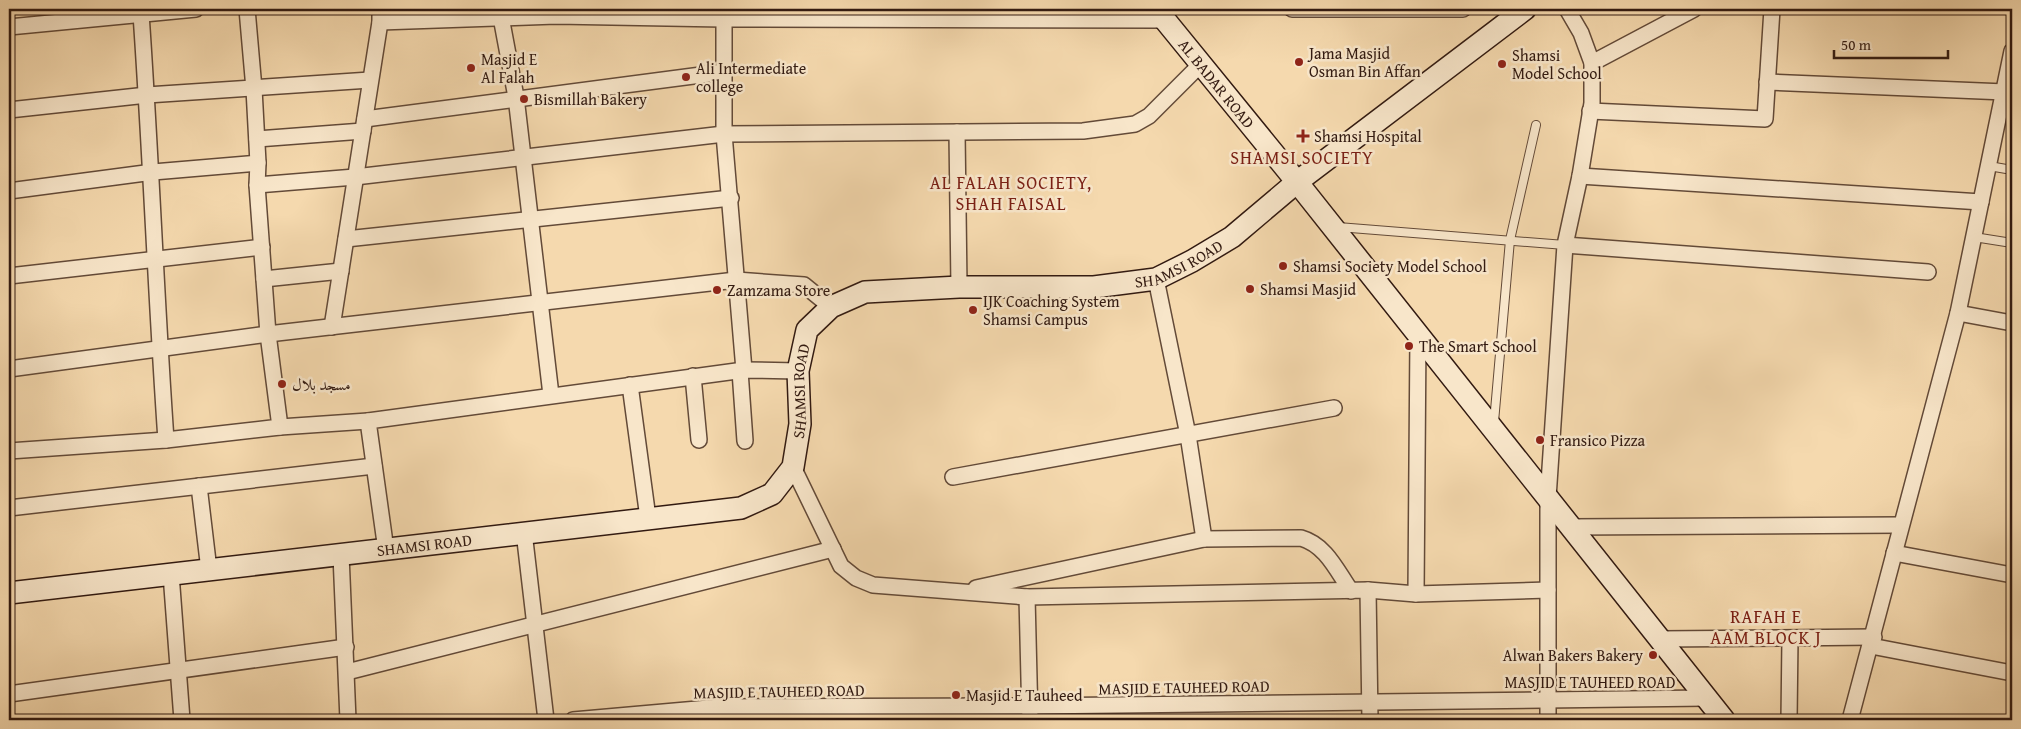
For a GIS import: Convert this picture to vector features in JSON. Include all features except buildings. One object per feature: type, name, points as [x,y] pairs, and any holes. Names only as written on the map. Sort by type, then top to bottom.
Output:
[{"type":"street","points":[[9,28],[98,14],[141,14],[188,9]]},
{"type":"street","points":[[248,9],[257,139],[257,185],[268,334],[280,427]]},
{"type":"street","points":[[1292,9],[1464,9]]},
{"type":"street","name":"SHAMSI ROAD","points":[[9,593],[741,508],[772,494],[793,467],[800,424],[798,371],[807,330],[830,307],[865,292],[959,287],[1094,287],[1156,279],[1192,261],[1232,237],[1297,182],[1525,9]]},
{"type":"street","points":[[1548,720],[1548,498],[1565,245],[1580,176],[1590,111],[1592,63],[1581,33],[1567,9]]},
{"type":"street","points":[[1592,63],[1694,9]]},
{"type":"street","points":[[1590,111],[1765,119],[1772,9]]},
{"type":"street","points":[[332,328],[380,15],[502,17],[556,12],[1161,14]]},
{"type":"street","points":[[141,14],[152,172],[155,260],[166,440]]},
{"type":"street","points":[[724,14],[724,134],[736,280],[745,442]]},
{"type":"street","name":"AL BADAR ROAD","points":[[1161,14],[1297,182],[1724,720]]},
{"type":"street","points":[[502,17],[516,98],[551,394]]},
{"type":"street","points":[[1850,720],[1958,313],[1989,166],[2006,117],[2005,92],[2012,51]]},
{"type":"street","points":[[257,185],[355,177],[724,134],[1083,131],[1135,124],[1149,116],[1201,64]]},
{"type":"street","points":[[257,139],[364,125],[516,98],[724,72]]},
{"type":"street","points":[[9,110],[147,95],[370,80]]},
{"type":"street","points":[[1767,82],[2005,92]]},
{"type":"street","points":[[957,132],[959,287]]},
{"type":"street","points":[[9,191],[152,172],[258,163]]},
{"type":"street","points":[[1580,176],[1981,202]]},
{"type":"street","points":[[346,239],[730,198]]},
{"type":"street","points":[[1565,245],[1928,272]]},
{"type":"street","points":[[9,276],[262,247]]},
{"type":"street","points":[[264,279],[341,272]]},
{"type":"street","points":[[1156,279],[1188,435],[1204,539]]},
{"type":"street","points":[[9,369],[268,334],[736,280],[804,284],[830,307]]},
{"type":"street","points":[[1958,313],[2012,323]]},
{"type":"street","points":[[1416,594],[1418,334]]},
{"type":"street","points":[[9,451],[166,440],[280,427],[368,421],[551,394],[742,370],[798,371]]},
{"type":"street","points":[[693,376],[699,440]]},
{"type":"street","points":[[630,384],[648,518]]},
{"type":"street","points":[[953,477],[1334,408]]},
{"type":"street","points":[[368,421],[386,550]]},
{"type":"street","points":[[9,508],[374,466]]},
{"type":"street","points":[[793,467],[841,566],[856,578],[873,585],[1027,597],[1368,590],[1416,594],[1548,590]]},
{"type":"street","points":[[199,486],[209,570]]},
{"type":"street","points":[[1571,527],[1901,525]]},
{"type":"street","points":[[524,532],[546,720]]},
{"type":"street","points":[[960,592],[1204,539],[1301,538],[1313,542],[1321,548],[1351,591]]},
{"type":"street","points":[[347,672],[833,549]]},
{"type":"street","points":[[1894,553],[2012,575]]},
{"type":"street","points":[[341,555],[348,720]]},
{"type":"street","points":[[171,574],[182,720]]},
{"type":"street","points":[[1368,590],[1370,720]]},
{"type":"street","points":[[1027,597],[1030,713]]},
{"type":"street","points":[[1789,720],[1790,638]]},
{"type":"street","points":[[1660,639],[1790,638],[1872,641],[2012,673]]},
{"type":"street","points":[[9,694],[346,647]]},
{"type":"street","name":"MASJID E TAUHEED ROAD","points":[[573,720],[721,714],[1030,713],[1370,702],[1707,698]]},
{"type":"lane","points":[[1493,430],[1510,240],[1536,125]]},
{"type":"lane","points":[[1989,166],[2012,170]]},
{"type":"lane","points":[[1332,226],[1565,245]]},
{"type":"lane","points":[[1974,237],[2012,243]]},
{"type":"place","name":"Jama Masjid Osman Bin Affan","points":[[1299,62]]},
{"type":"place","name":"Shamsi Model School","points":[[1502,64]]},
{"type":"place","name":"Masjid E Al Falah","points":[[471,68]]},
{"type":"place","name":"Ali Intermediate college","points":[[686,77]]},
{"type":"place","name":"Bismillah Bakery","points":[[524,99]]},
{"type":"place","name":"Shamsi Hospital","points":[[1303,136]]},
{"type":"place","name":"Shamsi Society Model School","points":[[1283,266]]},
{"type":"place","name":"Shamsi Masjid","points":[[1250,289]]},
{"type":"place","name":"Zamzama Store","points":[[717,290]]},
{"type":"place","name":"IJK Coaching System Shamsi Campus","points":[[973,310]]},
{"type":"place","name":"The Smart School","points":[[1409,346]]},
{"type":"place","name":"مسجد بلال","points":[[282,384]]},
{"type":"place","name":"Fransico Pizza","points":[[1540,440]]},
{"type":"place","name":"Alwan Bakers Bakery","points":[[1653,655]]},
{"type":"place","name":"Masjid E Tauheed","points":[[956,695]]},
{"type":"district","name":"SHAMSI SOCIETY","points":[[1302,158]]},
{"type":"district","name":"AL FALAH SOCIETY, SHAH FAISAL","points":[[1011,193]]},
{"type":"district","name":"RAFAH E AAM BLOCK J","points":[[1766,628]]}]
